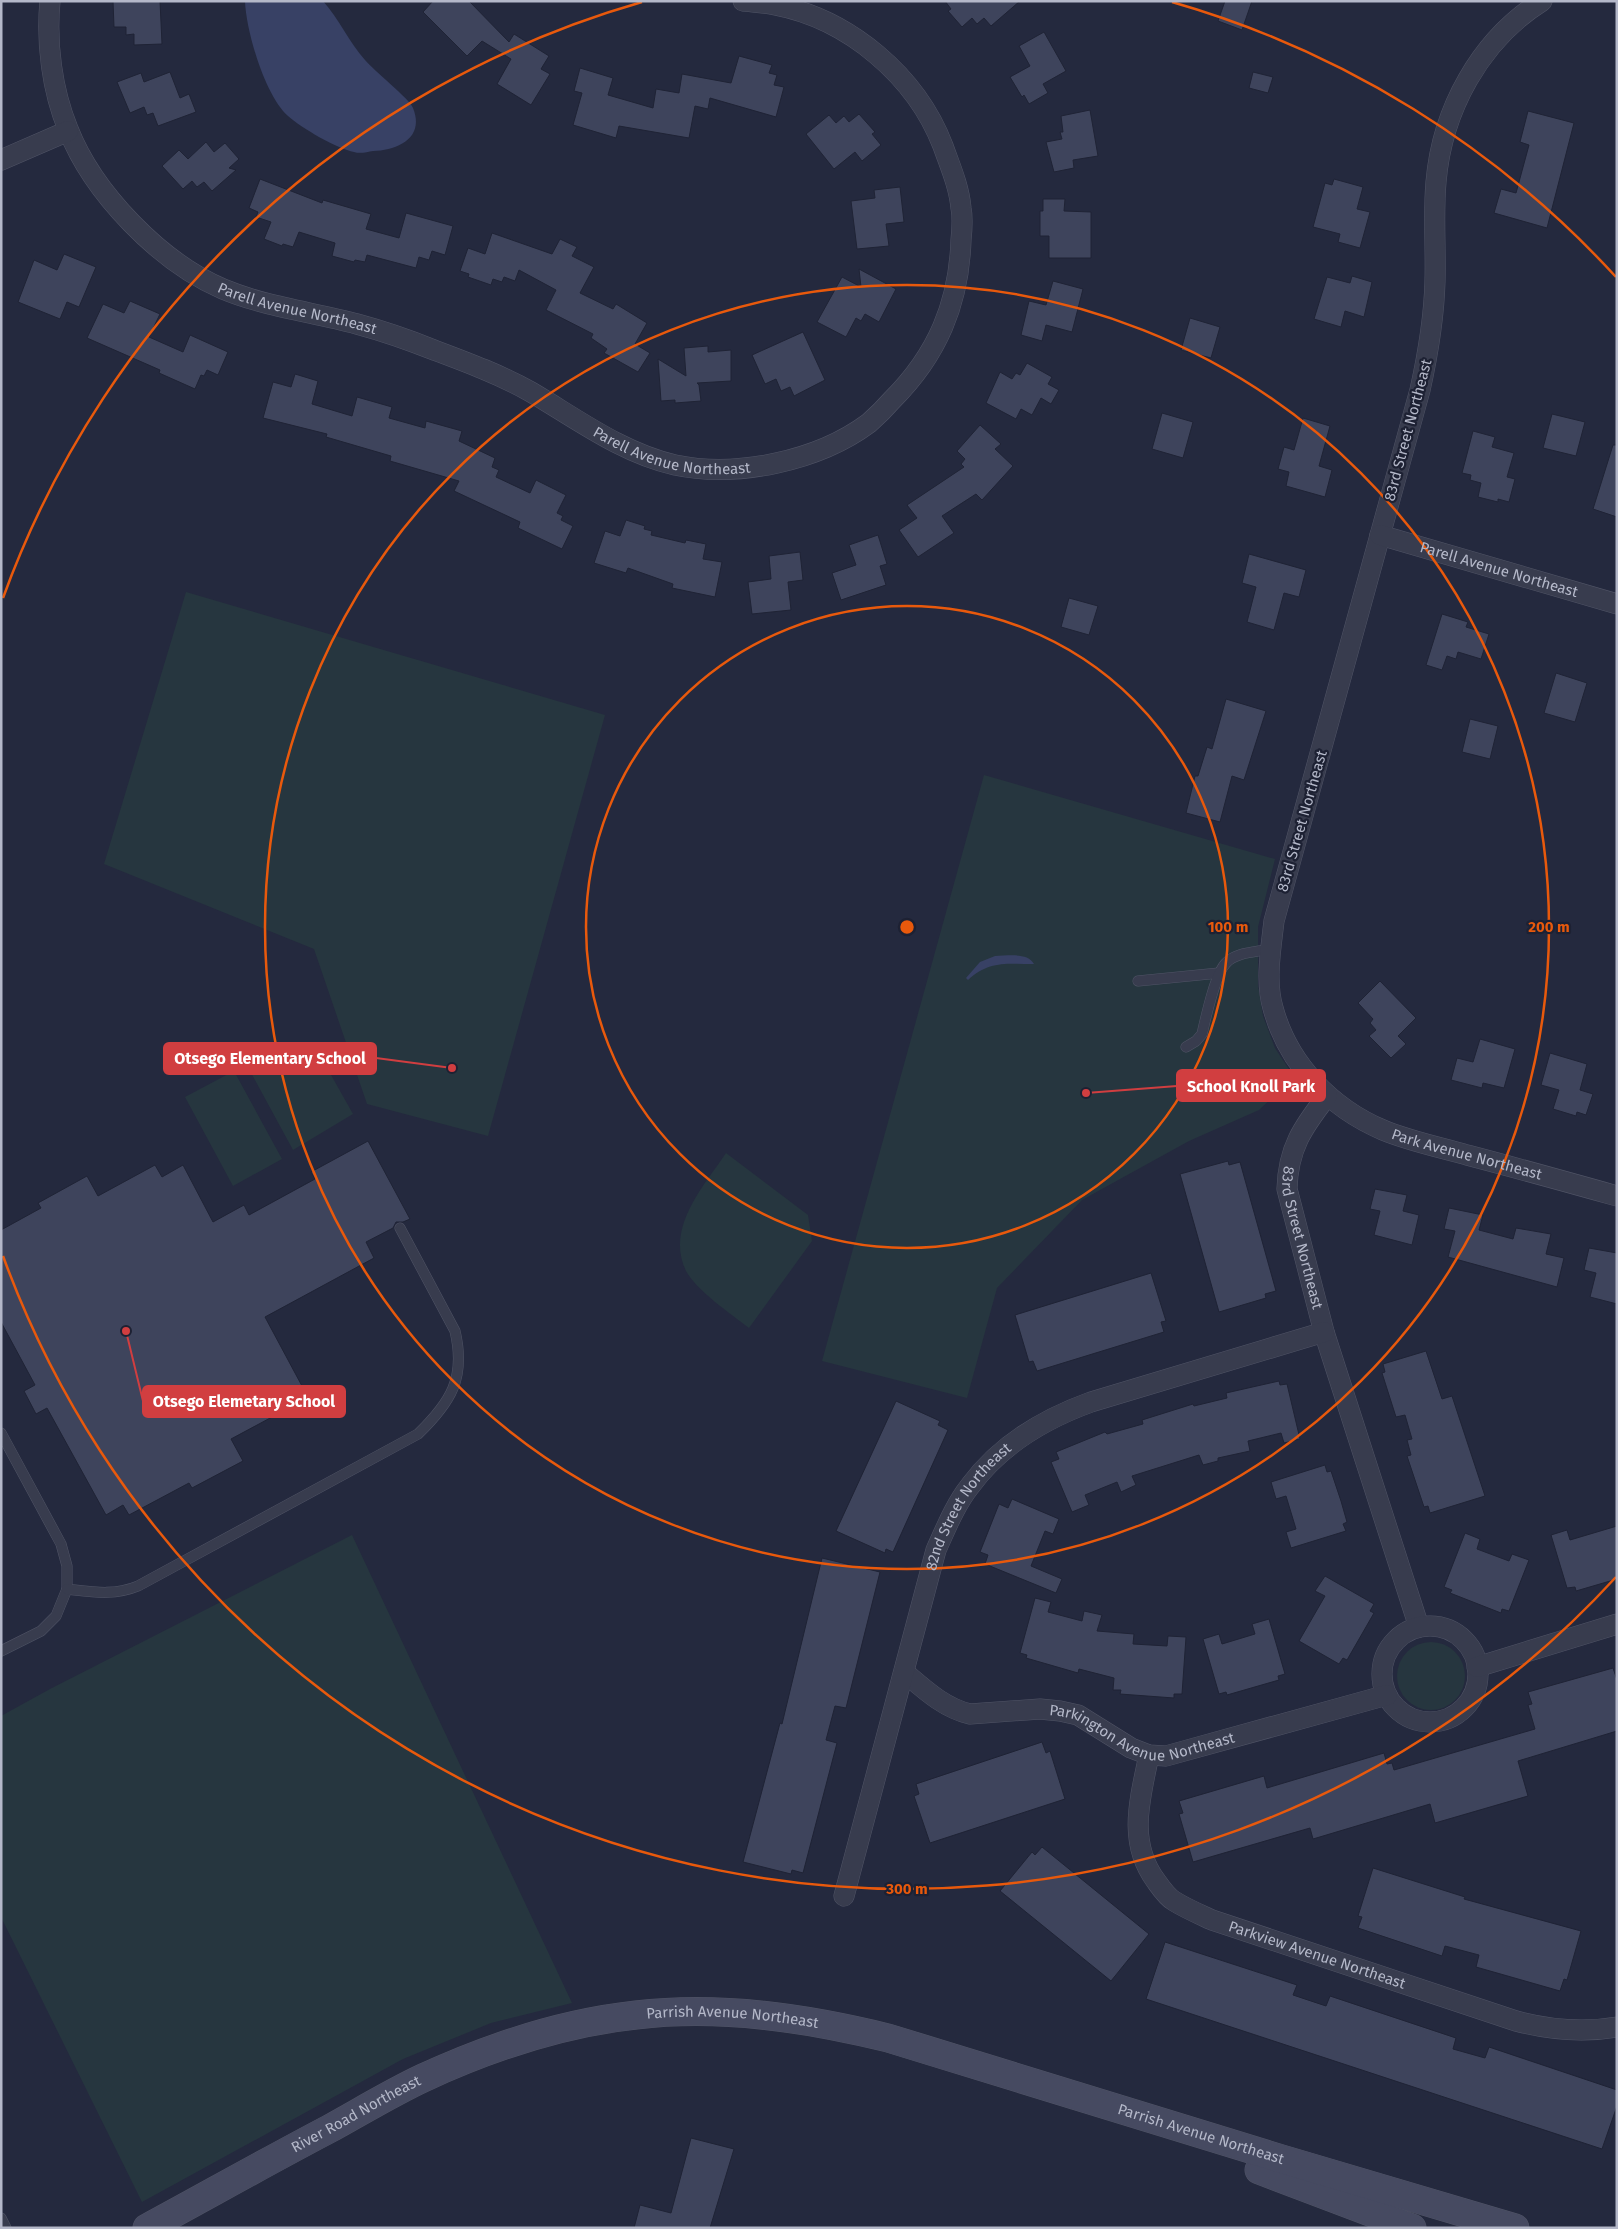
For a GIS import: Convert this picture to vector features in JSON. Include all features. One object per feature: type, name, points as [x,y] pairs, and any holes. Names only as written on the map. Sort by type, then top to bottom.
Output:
[{"type":"main road","name":"Parrish Avenue Northeast","points":[[574,2025],[636,2015],[702,2012],[756,2014],[833,2024],[888,2038],[1282,2159],[1515,2228]]},
{"type":"main road","name":"River Road Northeast","points":[[147,2228],[423,2078],[501,2046],[574,2025]]},
{"type":"main road","name":"Parrish Avenue Northeast","points":[[888,2038],[1060,2103],[1275,2176],[1412,2228]]},
{"type":"street","name":"Parell Avenue Northeast","points":[[50,1],[51,57],[57,95],[68,131],[90,170],[125,217],[156,247],[188,270],[224,289],[264,303],[358,324],[409,340],[464,361],[526,389],[611,440],[641,455],[675,465],[709,470],[757,468],[800,456],[846,437],[871,421],[921,367],[949,314],[957,288],[961,256],[962,208],[954,175],[937,132],[914,93],[886,62],[852,36],[811,15],[775,5],[743,1]]},
{"type":"street","name":"83rd Street Northeast","points":[[1419,1627],[1324,1332],[1288,1189],[1288,1167],[1294,1147],[1310,1119],[1327,1096],[1304,1070],[1286,1041],[1272,1007],[1270,949],[1274,921],[1420,390],[1428,351],[1435,280],[1436,180],[1451,115],[1463,85],[1480,60],[1531,4]]},
{"type":"street","points":[[1,160],[68,131]]},
{"type":"street","name":"Parell Avenue Northeast","points":[[1380,535],[1617,604]]},
{"type":"street","name":"Park Avenue Northeast","points":[[1327,1096],[1355,1116],[1384,1131],[1617,1196]]},
{"type":"street","name":"82nd Street Northeast","points":[[844,1896],[936,1550],[954,1510],[970,1485],[997,1456],[1029,1430],[1059,1414],[1091,1402],[1324,1332]]},
{"type":"street","points":[[1477,1667],[1617,1624]]},
{"type":"street","points":[[1435,1626],[1450,1630],[1463,1639],[1472,1652],[1477,1667],[1477,1683],[1472,1698],[1462,1711],[1448,1719],[1432,1722],[1416,1720],[1402,1714],[1390,1702],[1384,1688],[1382,1673],[1385,1657],[1393,1644],[1405,1633],[1419,1627],[1435,1626]]},
{"type":"street","name":"Parkington Avenue Northeast","points":[[904,1672],[942,1702],[960,1712],[970,1714],[1040,1709],[1078,1715],[1131,1748],[1148,1755],[1166,1756],[1387,1695]]},
{"type":"street","name":"Parkview Avenue Northeast","points":[[1148,1755],[1138,1807],[1137,1832],[1141,1853],[1150,1873],[1172,1900],[1212,1920],[1516,2021],[1561,2030],[1593,2031],[1617,2027]]},
{"type":"lane","points":[[1186,1047],[1196,1041],[1202,1034],[1219,973],[1226,962],[1237,956],[1270,949]]},
{"type":"lane","points":[[1138,981],[1219,973]]},
{"type":"lane","points":[[67,1589],[106,1594],[123,1592],[138,1586],[418,1434],[436,1418],[447,1403],[454,1388],[459,1366],[460,1349],[455,1331],[400,1228]]},
{"type":"lane","points":[[1,1433],[61,1544],[68,1566],[67,1589],[56,1616],[41,1631],[1,1651]]},
{"type":"lane","points":[[1,2218],[6,2228]]},
{"type":"shaded area","points":[[186,592],[605,715],[488,1136],[367,1104],[314,949],[104,864]]},
{"type":"shaded area","points":[[984,775],[1275,859],[1258,927],[1258,985],[1263,1016],[1275,1048],[1294,1077],[1259,1110],[1189,1141],[1082,1200],[997,1288],[967,1398],[822,1361]]},
{"type":"shaded area","points":[[265,1048],[317,1050],[353,1114],[293,1150],[244,1060]]},
{"type":"shaded area","points":[[234,1071],[282,1159],[233,1186],[185,1097]]},
{"type":"shaded area","points":[[726,1153],[808,1215],[812,1241],[749,1328],[698,1286],[686,1271],[681,1255],[680,1239],[690,1208]]},
{"type":"shaded area","points":[[352,1535],[572,2003],[491,2023],[403,2059],[142,2202],[1,1917],[1,1716],[50,1689]]},
{"type":"shaded area","points":[[1424,1642],[1438,1642],[1450,1647],[1460,1657],[1465,1669],[1465,1683],[1460,1695],[1450,1705],[1438,1710],[1424,1710],[1412,1705],[1402,1695],[1397,1683],[1397,1669],[1402,1657],[1412,1647]]},
{"type":"water","points":[[245,1],[323,1],[365,60],[399,91],[413,108],[416,118],[412,135],[400,145],[391,148],[356,153],[310,132],[294,121],[280,107],[272,94],[258,62],[249,29]]},
{"type":"water","points":[[995,956],[1022,956],[1031,960],[1034,964],[999,964],[984,969],[968,980],[966,978],[980,962]]},
{"type":"building","points":[[113,1],[160,1],[162,44],[134,45],[134,34],[126,35],[126,27],[114,27]]},
{"type":"building","points":[[433,1],[469,1],[509,42],[514,34],[549,56],[541,69],[550,74],[531,105],[497,84],[511,59],[482,41],[467,56],[423,12]]},
{"type":"building","points":[[945,1],[1020,1],[991,26],[984,18],[977,24],[972,18],[962,27],[948,11],[951,9]]},
{"type":"building","points":[[1225,1],[1252,1],[1242,30],[1218,21]]},
{"type":"building","points":[[1044,32],[1066,71],[1043,84],[1048,93],[1029,104],[1024,95],[1022,97],[1010,77],[1030,66],[1019,46]]},
{"type":"building","points":[[739,56],[772,65],[769,73],[777,75],[774,85],[784,87],[776,117],[710,98],[708,109],[695,106],[689,138],[619,126],[616,138],[573,125],[582,93],[574,91],[580,68],[613,78],[608,95],[653,108],[656,89],[679,93],[682,74],[731,83]]},
{"type":"building","points":[[170,72],[180,98],[189,94],[196,112],[158,126],[153,113],[147,115],[144,107],[130,113],[117,82],[141,73],[144,82]]},
{"type":"building","points":[[1253,72],[1273,77],[1268,93],[1249,88]]},
{"type":"building","points":[[1090,110],[1098,156],[1073,160],[1074,168],[1054,172],[1046,142],[1062,139],[1060,132],[1063,132],[1061,116]]},
{"type":"building","points":[[1528,111],[1574,123],[1547,228],[1494,213],[1501,189],[1516,193],[1529,145],[1520,142]]},
{"type":"building","points":[[859,114],[875,132],[872,134],[881,145],[862,161],[855,152],[834,169],[806,134],[829,115],[836,123],[844,116],[849,122]]},
{"type":"building","points":[[206,142],[214,152],[225,143],[239,159],[229,168],[236,170],[212,191],[204,182],[197,187],[192,181],[183,189],[162,166],[179,150],[188,159]]},
{"type":"building","points":[[260,179],[322,203],[323,200],[371,214],[366,229],[399,238],[406,213],[453,226],[445,255],[432,251],[429,260],[419,257],[416,268],[367,255],[365,262],[355,260],[354,262],[332,256],[335,243],[299,232],[293,247],[283,244],[282,246],[264,239],[271,222],[256,217],[258,212],[249,208]]},
{"type":"building","points":[[1334,179],[1363,187],[1357,209],[1370,212],[1360,248],[1338,242],[1340,234],[1313,227],[1325,183],[1332,185]]},
{"type":"building","points":[[900,187],[904,222],[886,224],[889,246],[857,249],[851,201],[875,198],[874,190]]},
{"type":"building","points":[[1043,199],[1065,199],[1064,211],[1091,212],[1091,258],[1049,258],[1049,236],[1040,236],[1040,211],[1043,211]]},
{"type":"building","points":[[492,233],[552,254],[560,239],[577,247],[572,256],[594,267],[580,293],[613,309],[616,304],[647,323],[635,344],[650,353],[638,372],[604,353],[607,349],[591,338],[593,334],[546,310],[556,290],[519,270],[515,281],[504,277],[502,282],[493,279],[491,285],[468,277],[469,274],[460,271],[468,248],[485,254]]},
{"type":"building","points":[[64,254],[96,267],[79,307],[67,302],[60,319],[18,302],[34,260],[57,270]]},
{"type":"building","points":[[859,269],[896,289],[879,322],[865,314],[861,321],[856,318],[846,337],[817,322],[842,277],[861,287]]},
{"type":"building","points":[[1352,276],[1372,282],[1364,317],[1345,311],[1341,327],[1314,319],[1327,277],[1350,283]]},
{"type":"building","points":[[1053,281],[1083,289],[1072,332],[1046,325],[1042,341],[1021,335],[1029,301],[1046,305]]},
{"type":"building","points":[[130,301],[160,314],[149,337],[183,352],[190,335],[228,352],[218,375],[207,370],[204,376],[201,375],[195,389],[159,373],[160,370],[87,338],[103,304],[124,313]]},
{"type":"building","points":[[1190,318],[1220,327],[1211,358],[1181,350]]},
{"type":"building","points":[[803,332],[825,380],[794,396],[790,387],[781,391],[776,379],[765,384],[752,355]]},
{"type":"building","points":[[708,346],[708,352],[731,350],[731,381],[697,383],[699,385],[701,401],[675,403],[675,400],[661,401],[658,359],[686,376],[684,348]]},
{"type":"building","points":[[1027,363],[1052,377],[1048,384],[1059,390],[1051,404],[1041,398],[1032,415],[1021,409],[1016,419],[986,403],[1000,372],[1012,379],[1016,373],[1020,375]]},
{"type":"building","points":[[295,374],[318,381],[312,404],[352,416],[357,397],[392,407],[389,418],[425,428],[426,421],[462,431],[459,441],[495,458],[492,467],[499,470],[496,477],[530,493],[536,480],[566,495],[557,513],[563,516],[561,520],[573,526],[562,549],[518,528],[520,522],[454,491],[459,481],[390,461],[391,456],[326,437],[327,434],[263,418],[273,382],[291,387]]},
{"type":"building","points":[[1162,413],[1193,422],[1183,458],[1152,449]]},
{"type":"building","points":[[1552,414],[1585,422],[1576,456],[1543,448]]},
{"type":"building","points":[[1303,418],[1330,426],[1319,466],[1332,470],[1325,497],[1286,486],[1289,472],[1278,469],[1284,447],[1294,450]]},
{"type":"building","points":[[980,425],[1001,444],[995,449],[1013,466],[982,500],[976,494],[942,516],[954,533],[918,557],[899,530],[917,518],[907,505],[964,467],[961,464],[965,459],[957,451]]},
{"type":"building","points":[[1473,431],[1495,437],[1492,447],[1514,453],[1507,477],[1515,479],[1509,502],[1498,499],[1498,502],[1478,497],[1481,483],[1470,480],[1471,475],[1462,473]]},
{"type":"building","points":[[1613,445],[1617,445],[1617,517],[1593,509]]},
{"type":"building","points":[[626,520],[645,526],[644,529],[652,531],[651,535],[685,543],[686,540],[706,544],[703,559],[722,562],[715,597],[672,588],[673,584],[628,568],[626,573],[594,563],[605,531],[620,536]]},
{"type":"building","points":[[878,535],[887,564],[880,566],[886,585],[841,600],[832,573],[856,565],[849,545]]},
{"type":"building","points":[[800,552],[803,580],[788,582],[791,610],[752,614],[748,582],[771,579],[769,556]]},
{"type":"building","points":[[1249,554],[1306,570],[1299,597],[1284,593],[1274,630],[1247,622],[1256,587],[1242,583]]},
{"type":"building","points":[[1069,598],[1098,606],[1089,635],[1061,627]]},
{"type":"building","points":[[1442,614],[1468,622],[1466,627],[1489,634],[1481,659],[1458,652],[1456,659],[1447,656],[1442,670],[1426,665]]},
{"type":"building","points":[[1556,673],[1587,683],[1575,722],[1544,713]]},
{"type":"building","points":[[1226,699],[1266,711],[1244,780],[1232,776],[1220,822],[1186,813],[1195,776],[1198,776],[1207,747],[1212,749]]},
{"type":"building","points":[[1470,719],[1498,726],[1490,759],[1462,752]]},
{"type":"building","points":[[1380,981],[1416,1018],[1398,1036],[1406,1044],[1391,1058],[1369,1036],[1376,1030],[1370,1023],[1373,1019],[1358,1003]]},
{"type":"building","points":[[1480,1039],[1515,1049],[1504,1088],[1483,1083],[1482,1088],[1451,1080],[1457,1058],[1473,1062]]},
{"type":"building","points":[[1550,1053],[1587,1064],[1580,1090],[1593,1094],[1586,1115],[1577,1112],[1576,1116],[1553,1109],[1559,1090],[1541,1085]]},
{"type":"building","points":[[368,1141],[410,1219],[396,1222],[393,1228],[366,1242],[374,1258],[265,1317],[302,1386],[281,1397],[287,1409],[231,1439],[243,1461],[192,1488],[189,1483],[129,1515],[123,1505],[106,1515],[47,1408],[36,1414],[24,1391],[35,1385],[1,1322],[1,1230],[41,1208],[38,1203],[87,1176],[98,1196],[155,1165],[162,1177],[183,1165],[213,1222],[244,1205],[249,1215],[315,1179],[311,1172]]},
{"type":"building","points":[[1228,1161],[1229,1165],[1240,1162],[1276,1291],[1265,1294],[1266,1298],[1219,1312],[1180,1174]]},
{"type":"building","points":[[1375,1189],[1407,1195],[1403,1211],[1419,1215],[1412,1245],[1374,1235],[1380,1211],[1370,1209]]},
{"type":"building","points":[[1449,1208],[1483,1215],[1479,1230],[1513,1239],[1516,1228],[1551,1234],[1546,1254],[1564,1258],[1557,1287],[1448,1257],[1455,1231],[1444,1229]]},
{"type":"building","points":[[1589,1248],[1617,1253],[1617,1304],[1590,1297],[1596,1273],[1584,1270]]},
{"type":"building","points":[[1151,1273],[1166,1321],[1161,1322],[1164,1332],[1037,1371],[1033,1361],[1029,1362],[1015,1315]]},
{"type":"building","points":[[1426,1351],[1442,1399],[1452,1396],[1485,1496],[1430,1513],[1428,1506],[1424,1507],[1407,1456],[1411,1455],[1407,1440],[1412,1439],[1405,1415],[1396,1417],[1382,1373],[1385,1372],[1383,1364]]},
{"type":"building","points":[[1279,1381],[1280,1385],[1287,1384],[1300,1439],[1284,1443],[1281,1433],[1248,1441],[1250,1451],[1218,1458],[1218,1461],[1203,1465],[1199,1455],[1132,1476],[1136,1485],[1121,1492],[1117,1482],[1085,1495],[1089,1505],[1072,1512],[1051,1462],[1059,1459],[1056,1452],[1105,1432],[1107,1434],[1143,1424],[1142,1420],[1193,1404],[1194,1406],[1227,1398],[1226,1393]]},
{"type":"building","points":[[896,1401],[940,1421],[938,1425],[948,1430],[893,1552],[886,1549],[885,1553],[836,1531]]},
{"type":"building","points":[[1325,1465],[1327,1472],[1331,1471],[1341,1501],[1347,1522],[1343,1524],[1346,1531],[1291,1548],[1286,1532],[1296,1529],[1286,1496],[1276,1499],[1271,1482]]},
{"type":"building","points":[[1012,1499],[1059,1519],[1053,1534],[1045,1531],[1031,1566],[1062,1579],[1056,1593],[985,1564],[988,1555],[980,1552],[999,1504],[1008,1508]]},
{"type":"building","points":[[1617,1526],[1617,1579],[1576,1591],[1575,1587],[1567,1588],[1551,1535],[1567,1530],[1570,1540]]},
{"type":"building","points":[[1465,1533],[1480,1539],[1477,1549],[1509,1561],[1512,1554],[1529,1560],[1509,1611],[1502,1609],[1501,1613],[1450,1593],[1452,1590],[1444,1587]]},
{"type":"building","points":[[822,1558],[880,1572],[846,1708],[835,1706],[826,1740],[837,1743],[803,1873],[792,1870],[791,1874],[743,1862],[780,1723],[782,1724]]},
{"type":"building","points":[[1325,1576],[1374,1604],[1370,1611],[1374,1613],[1347,1660],[1343,1658],[1339,1664],[1299,1641],[1325,1596],[1315,1591]]},
{"type":"building","points":[[1035,1598],[1051,1602],[1048,1612],[1082,1621],[1084,1611],[1102,1615],[1097,1631],[1134,1634],[1133,1644],[1167,1646],[1168,1636],[1186,1637],[1182,1694],[1174,1694],[1174,1698],[1120,1694],[1121,1690],[1113,1690],[1114,1678],[1079,1669],[1078,1673],[1026,1658],[1027,1655],[1020,1653]]},
{"type":"building","points":[[1269,1619],[1285,1674],[1278,1676],[1279,1680],[1227,1695],[1226,1692],[1219,1694],[1203,1639],[1219,1634],[1222,1644],[1255,1634],[1252,1624]]},
{"type":"building","points":[[1613,1668],[1617,1680],[1617,1731],[1518,1761],[1528,1796],[1435,1823],[1430,1804],[1313,1839],[1310,1828],[1193,1862],[1179,1814],[1183,1813],[1179,1801],[1264,1776],[1267,1788],[1384,1753],[1387,1764],[1392,1763],[1394,1770],[1535,1729],[1528,1705],[1532,1704],[1528,1692]]},
{"type":"building","points":[[1042,1742],[1046,1753],[1050,1751],[1065,1799],[930,1843],[914,1796],[919,1794],[916,1784]]},
{"type":"building","points":[[1042,1847],[1149,1934],[1111,1981],[1000,1891],[1032,1852],[1035,1855]]},
{"type":"building","points":[[1373,1868],[1465,1897],[1464,1899],[1581,1931],[1567,1980],[1564,1979],[1560,1991],[1476,1967],[1479,1955],[1445,1946],[1442,1956],[1358,1928],[1362,1917],[1358,1916]]},
{"type":"building","points":[[1165,1942],[1297,1985],[1293,1995],[1326,2006],[1330,1996],[1456,2038],[1453,2049],[1485,2058],[1489,2047],[1617,2090],[1617,2106],[1602,2149],[1146,1999]]},
{"type":"building","points":[[691,2138],[734,2149],[710,2228],[634,2228],[640,2205],[671,2213]]},
{"type":"place","name":"Otsego Elementary School","points":[[452,1068]]},
{"type":"place","name":"School Knoll Park","points":[[1086,1093]]},
{"type":"place","name":"Otsego Elemetary School","points":[[126,1331]]}]
